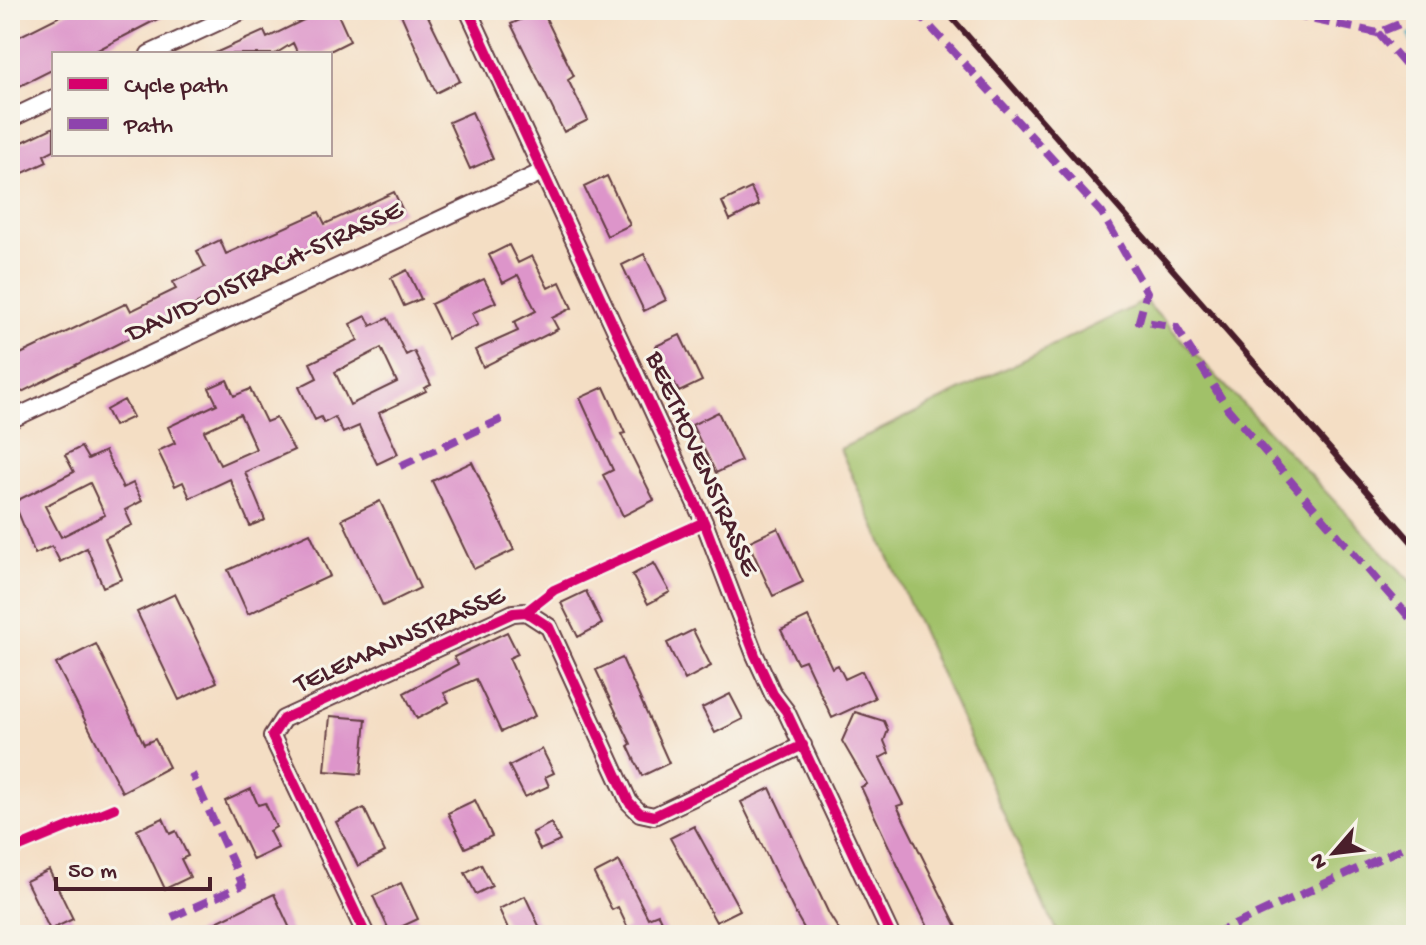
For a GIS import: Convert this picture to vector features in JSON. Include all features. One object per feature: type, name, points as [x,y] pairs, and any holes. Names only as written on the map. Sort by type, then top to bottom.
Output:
[{"type":"street","points":[[153,52],[244,10]]},
{"type":"street","name":"BEETHOVENSTRASSE","points":[[468,10],[704,522],[755,655],[803,745],[891,935]]},
{"type":"street","points":[[10,119],[52,99]]},
{"type":"street","name":"DAVID-OISTRACH-STRASSE","points":[[10,420],[542,172]]},
{"type":"street","name":"TELEMANNSTRASSE","points":[[366,935],[272,736],[283,719],[513,613],[526,612],[549,627],[629,802],[640,813],[654,816],[803,745]]},
{"type":"green space","points":[[1145,301],[1416,587],[1416,935],[1058,935],[840,449]]},
{"type":"building","points":[[72,10],[175,10],[94,52],[52,52],[52,70],[10,91],[10,41]]},
{"type":"building","points":[[324,10],[336,10],[350,41],[328,52],[297,52],[293,43],[278,52],[217,52],[264,31],[267,38]]},
{"type":"building","points":[[399,10],[425,10],[460,81],[436,93]]},
{"type":"building","points":[[542,10],[574,76],[568,80],[588,120],[564,132],[511,24]]},
{"type":"building","points":[[472,112],[493,159],[470,169],[449,122]]},
{"type":"building","points":[[52,128],[52,151],[44,155],[47,162],[21,174],[18,167],[10,171],[10,148]]},
{"type":"building","points":[[607,176],[630,225],[607,236],[584,187]]},
{"type":"building","points":[[751,188],[759,205],[730,220],[722,202]]},
{"type":"building","points":[[394,192],[403,211],[217,294],[10,398],[10,359],[127,303],[131,311],[176,289],[173,282],[205,267],[197,251],[220,240],[226,254],[319,212],[325,224]]},
{"type":"building","points":[[509,245],[518,263],[532,256],[548,288],[560,282],[572,308],[552,318],[558,329],[483,367],[475,350],[518,331],[514,322],[536,311],[518,275],[503,283],[489,255]]},
{"type":"building","points":[[644,254],[666,300],[644,311],[622,265]]},
{"type":"building","points":[[407,270],[421,299],[404,306],[391,278]]},
{"type":"building","points":[[484,279],[496,302],[472,313],[478,325],[448,339],[431,304]]},
{"type":"building","points":[[366,316],[371,326],[388,318],[406,355],[414,351],[431,385],[424,388],[426,391],[379,413],[398,454],[377,464],[359,426],[343,433],[335,417],[324,423],[321,417],[315,420],[299,387],[317,378],[310,363],[358,340],[350,324]],"holes":[[[381,348],[397,382],[350,405],[335,372]]]},
{"type":"building","points":[[680,335],[702,381],[679,392],[656,346]]},
{"type":"building","points":[[227,380],[234,396],[250,389],[266,422],[276,418],[294,450],[245,472],[265,520],[250,526],[230,479],[190,498],[183,482],[175,486],[158,451],[175,443],[168,427],[217,404],[209,388]],"holes":[[[240,414],[256,449],[220,465],[204,431]]]},
{"type":"building","points":[[604,387],[625,433],[621,434],[654,500],[623,516],[603,475],[613,470],[580,398]]},
{"type":"building","points":[[124,400],[133,417],[114,426],[106,410]]},
{"type":"building","points":[[718,412],[741,461],[716,473],[692,425]]},
{"type":"building","points":[[81,447],[88,459],[105,451],[123,488],[133,483],[142,501],[125,510],[132,525],[105,538],[122,579],[103,587],[87,548],[60,562],[52,546],[35,554],[14,502],[74,472],[65,455]],"holes":[[[90,483],[105,515],[61,537],[45,506]]]},
{"type":"building","points":[[472,462],[514,550],[474,569],[432,481]]},
{"type":"building","points":[[380,501],[420,588],[383,606],[342,519]]},
{"type":"building","points":[[778,528],[803,582],[773,596],[748,542]]},
{"type":"building","points":[[310,533],[330,576],[248,614],[228,570]]},
{"type":"building","points":[[654,563],[670,592],[648,604],[632,575]]},
{"type":"building","points":[[586,591],[602,624],[578,637],[561,603]]},
{"type":"building","points":[[175,594],[217,682],[179,700],[137,612]]},
{"type":"building","points":[[808,617],[832,668],[838,665],[845,679],[862,671],[875,698],[832,718],[805,660],[797,663],[781,630]]},
{"type":"building","points":[[693,630],[711,666],[685,680],[667,643]]},
{"type":"building","points":[[507,632],[518,654],[509,658],[535,716],[501,732],[476,679],[444,693],[449,702],[417,719],[404,693],[458,664],[454,657]]},
{"type":"building","points":[[96,644],[144,744],[155,739],[169,767],[122,792],[56,664]]},
{"type":"building","points":[[622,658],[669,763],[642,776],[628,746],[631,744],[596,670]]},
{"type":"building","points":[[730,694],[743,719],[715,733],[702,708]]},
{"type":"building","points":[[855,712],[884,721],[888,730],[884,741],[889,753],[880,758],[903,804],[897,806],[961,935],[932,935],[906,883],[861,787],[867,784],[842,741]]},
{"type":"building","points":[[330,716],[366,719],[361,774],[325,771]]},
{"type":"building","points":[[542,749],[554,773],[545,777],[549,786],[525,797],[509,766]]},
{"type":"building","points":[[770,788],[829,914],[842,935],[808,935],[794,911],[741,802]]},
{"type":"building","points":[[251,789],[258,805],[265,803],[276,827],[269,831],[278,848],[253,860],[225,801]]},
{"type":"building","points":[[475,800],[492,836],[465,848],[448,813]]},
{"type":"building","points":[[364,808],[385,852],[358,866],[336,822]]},
{"type":"building","points":[[163,818],[170,834],[176,831],[188,856],[181,859],[190,877],[165,889],[137,830]]},
{"type":"building","points":[[551,823],[560,841],[540,850],[532,833]]},
{"type":"building","points":[[694,826],[740,910],[716,922],[670,838]]},
{"type":"building","points":[[619,861],[648,918],[658,914],[668,935],[613,935],[628,928],[618,907],[612,910],[594,874]]},
{"type":"building","points":[[481,864],[492,886],[476,894],[465,873]]},
{"type":"building","points":[[49,870],[73,919],[50,930],[26,881]]},
{"type":"building","points":[[401,883],[418,919],[390,932],[373,896]]},
{"type":"building","points":[[274,894],[293,935],[190,935]]},
{"type":"building","points":[[525,896],[540,928],[525,935],[511,935],[499,909]]},
{"type":"waterway","points":[[1411,36],[1416,50]]},
{"type":"railway","points":[[945,10],[1416,547]]},
{"type":"marked path","points":[[915,10],[1102,213],[1147,292],[1139,321],[1176,327],[1228,409],[1416,625]]},
{"type":"marked path","points":[[1267,10],[1378,33],[1416,17]]},
{"type":"marked path","points":[[1378,33],[1416,77]]},
{"type":"marked path","points":[[400,466],[502,419]]},
{"type":"marked path","points":[[172,917],[243,885],[192,774]]},
{"type":"marked path","points":[[1212,935],[1416,842]]},
{"type":"cycle path","points":[[468,10],[704,522],[755,655],[773,694],[786,711],[891,935]]},
{"type":"cycle path","points":[[526,612],[554,590],[704,522]]},
{"type":"cycle path","points":[[366,935],[272,736],[283,719],[513,613],[526,612],[549,627],[629,802],[640,813],[654,816],[803,745]]},
{"type":"cycle path","points":[[10,851],[114,808]]}]
